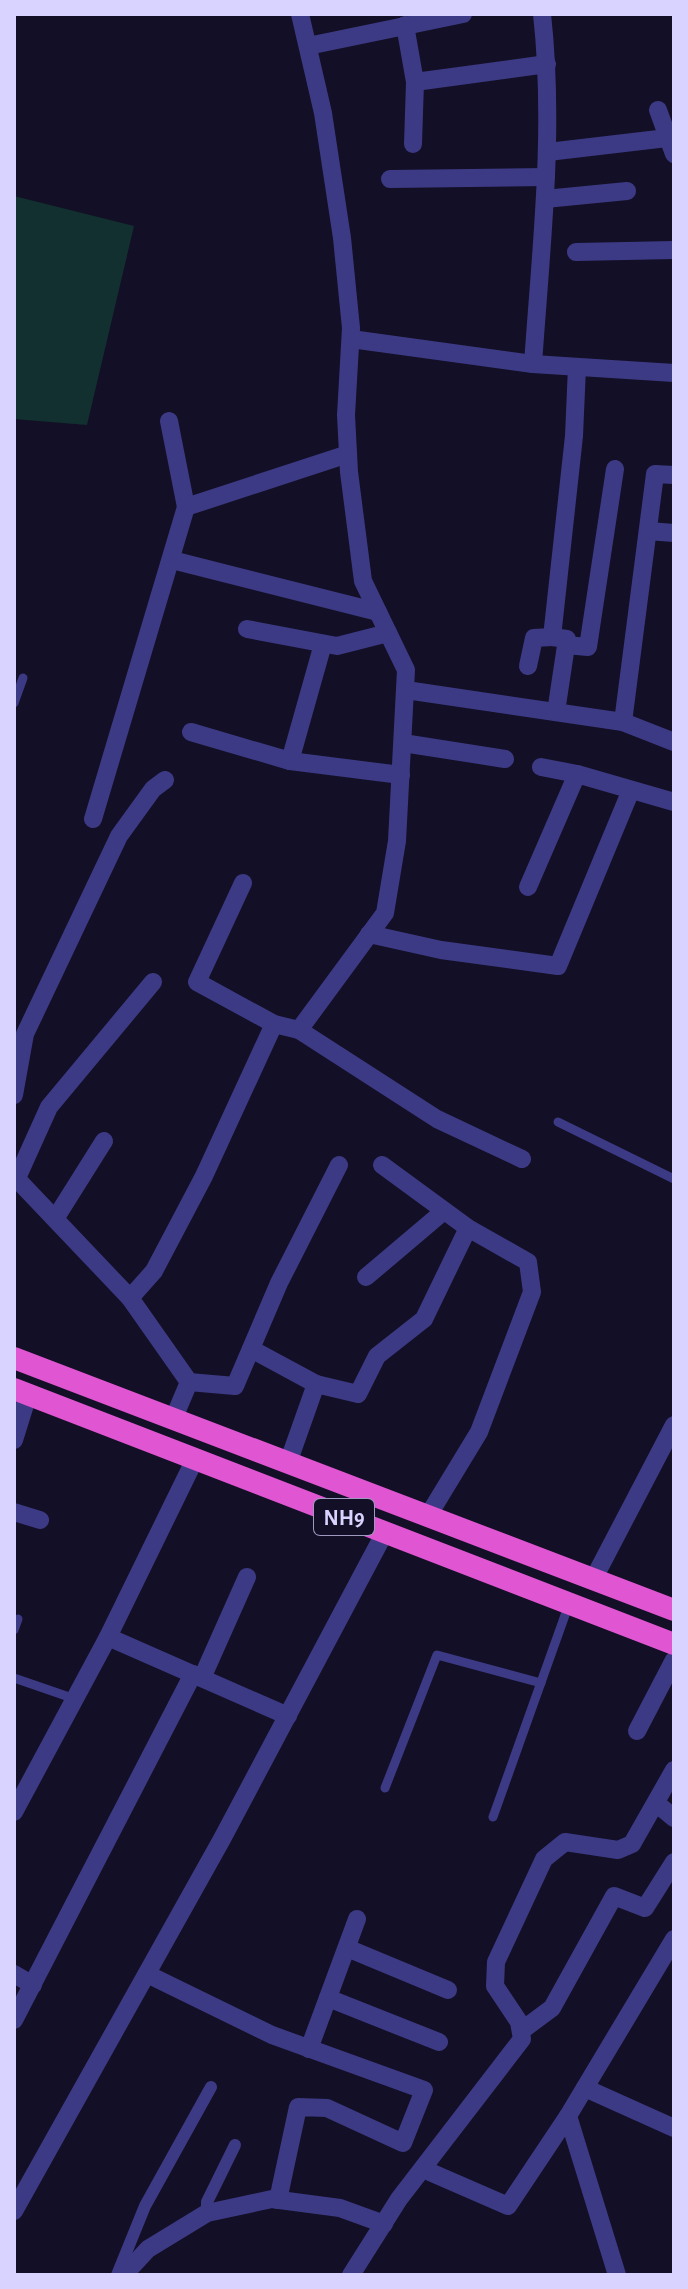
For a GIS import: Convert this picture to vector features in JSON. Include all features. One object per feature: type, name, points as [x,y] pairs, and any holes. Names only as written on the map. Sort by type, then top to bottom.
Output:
[{"type":"highway","name":"NH9","points":[[14,1358],[674,1610]]},
{"type":"highway","name":"NH9","points":[[21,1392],[674,1644]]},
{"type":"street","points":[[299,1030],[385,913],[397,841],[406,690],[406,670],[363,581],[348,454],[346,415],[351,339],[340,223],[323,113],[300,14]]},
{"type":"street","points":[[308,46],[463,14]]},
{"type":"street","points":[[533,364],[548,152],[547,64],[542,14]]},
{"type":"street","points":[[405,25],[415,82],[413,144]]},
{"type":"street","points":[[415,82],[547,64]]},
{"type":"street","points":[[548,152],[671,146],[658,110]]},
{"type":"street","points":[[390,179],[546,177]]},
{"type":"street","points":[[545,199],[627,191]]},
{"type":"street","points":[[576,252],[674,250]]},
{"type":"street","points":[[351,339],[533,364],[674,373]]},
{"type":"street","points":[[556,712],[577,367]]},
{"type":"street","points":[[93,819],[186,507],[169,421]]},
{"type":"street","points":[[186,507],[348,454]]},
{"type":"street","points":[[528,666],[534,638],[588,647],[615,469]]},
{"type":"street","points":[[623,722],[655,474],[674,475]]},
{"type":"street","points":[[648,531],[674,533]]},
{"type":"street","points":[[172,560],[378,612]]},
{"type":"street","points":[[247,629],[337,646],[388,633]]},
{"type":"street","points":[[290,761],[323,644]]},
{"type":"street","points":[[406,690],[623,722],[674,742]]},
{"type":"street","points":[[191,732],[290,761],[401,775]]},
{"type":"street","points":[[403,743],[505,759]]},
{"type":"street","points":[[541,767],[674,802]]},
{"type":"street","points":[[528,887],[577,774]]},
{"type":"street","points":[[14,1095],[25,1034],[119,836],[153,789],[165,780]]},
{"type":"street","points":[[369,934],[441,950],[558,966],[631,790]]},
{"type":"street","points":[[243,883],[197,982],[274,1024],[299,1030],[437,1119],[522,1159]]},
{"type":"street","points":[[153,982],[49,1107],[15,1177],[130,1298],[189,1382],[235,1386],[279,1283],[339,1165]]},
{"type":"street","points":[[130,1298],[154,1271],[204,1176],[274,1024]]},
{"type":"street","points":[[55,1219],[104,1141]]},
{"type":"street","points":[[382,1165],[468,1228],[528,1262],[532,1292],[479,1432],[428,1516]]},
{"type":"street","points":[[366,1277],[444,1211]]},
{"type":"street","points":[[251,1349],[316,1384],[358,1394],[377,1356],[424,1319],[468,1228]]},
{"type":"street","points":[[173,1420],[189,1382]]},
{"type":"street","points":[[288,1463],[316,1384]]},
{"type":"street","points":[[14,1440],[21,1392]]},
{"type":"street","points":[[593,1580],[674,1425]]},
{"type":"street","points":[[14,1812],[108,1637],[195,1459]]},
{"type":"street","points":[[14,1512],[40,1520]]},
{"type":"street","points":[[14,2211],[288,1716],[385,1532]]},
{"type":"street","points":[[14,2020],[198,1676],[247,1577]]},
{"type":"street","points":[[108,1637],[288,1716]]},
{"type":"street","points":[[637,1731],[674,1660]]},
{"type":"street","points":[[351,2275],[423,2169],[522,2039],[519,2022],[495,1986],[496,1962],[544,1859],[565,1842],[618,1850],[632,1844],[674,1770]]},
{"type":"street","points":[[656,1803],[674,1818]]},
{"type":"street","points":[[521,2031],[552,2008],[614,1896],[645,1908],[674,1862]]},
{"type":"street","points":[[309,2049],[357,1919]]},
{"type":"street","points":[[423,2169],[508,2206],[568,2116],[674,1939]]},
{"type":"street","points":[[347,1948],[448,1990]]},
{"type":"street","points":[[14,1974],[33,1985]]},
{"type":"street","points":[[147,1974],[272,2035],[424,2090],[403,2143],[327,2108],[298,2107],[278,2200]]},
{"type":"street","points":[[328,1998],[439,2042]]},
{"type":"street","points":[[117,2275],[145,2206],[211,2087]]},
{"type":"street","points":[[585,2088],[674,2128]]},
{"type":"street","points":[[568,2116],[617,2275]]},
{"type":"street","points":[[207,2213],[207,2202],[235,2145]]},
{"type":"street","points":[[124,2275],[148,2249],[207,2213],[278,2200],[340,2208],[384,2224]]},
{"type":"lane","points":[[14,703],[23,678]]},
{"type":"lane","points":[[558,1122],[674,1179]]},
{"type":"lane","points":[[493,1817],[569,1604]]},
{"type":"lane","points":[[14,1630],[18,1619]]},
{"type":"lane","points":[[385,1788],[437,1655],[541,1683]]},
{"type":"lane","points":[[14,1678],[75,1699]]},
{"type":"green space","points":[[14,196],[134,226],[87,425],[14,419]]}]
